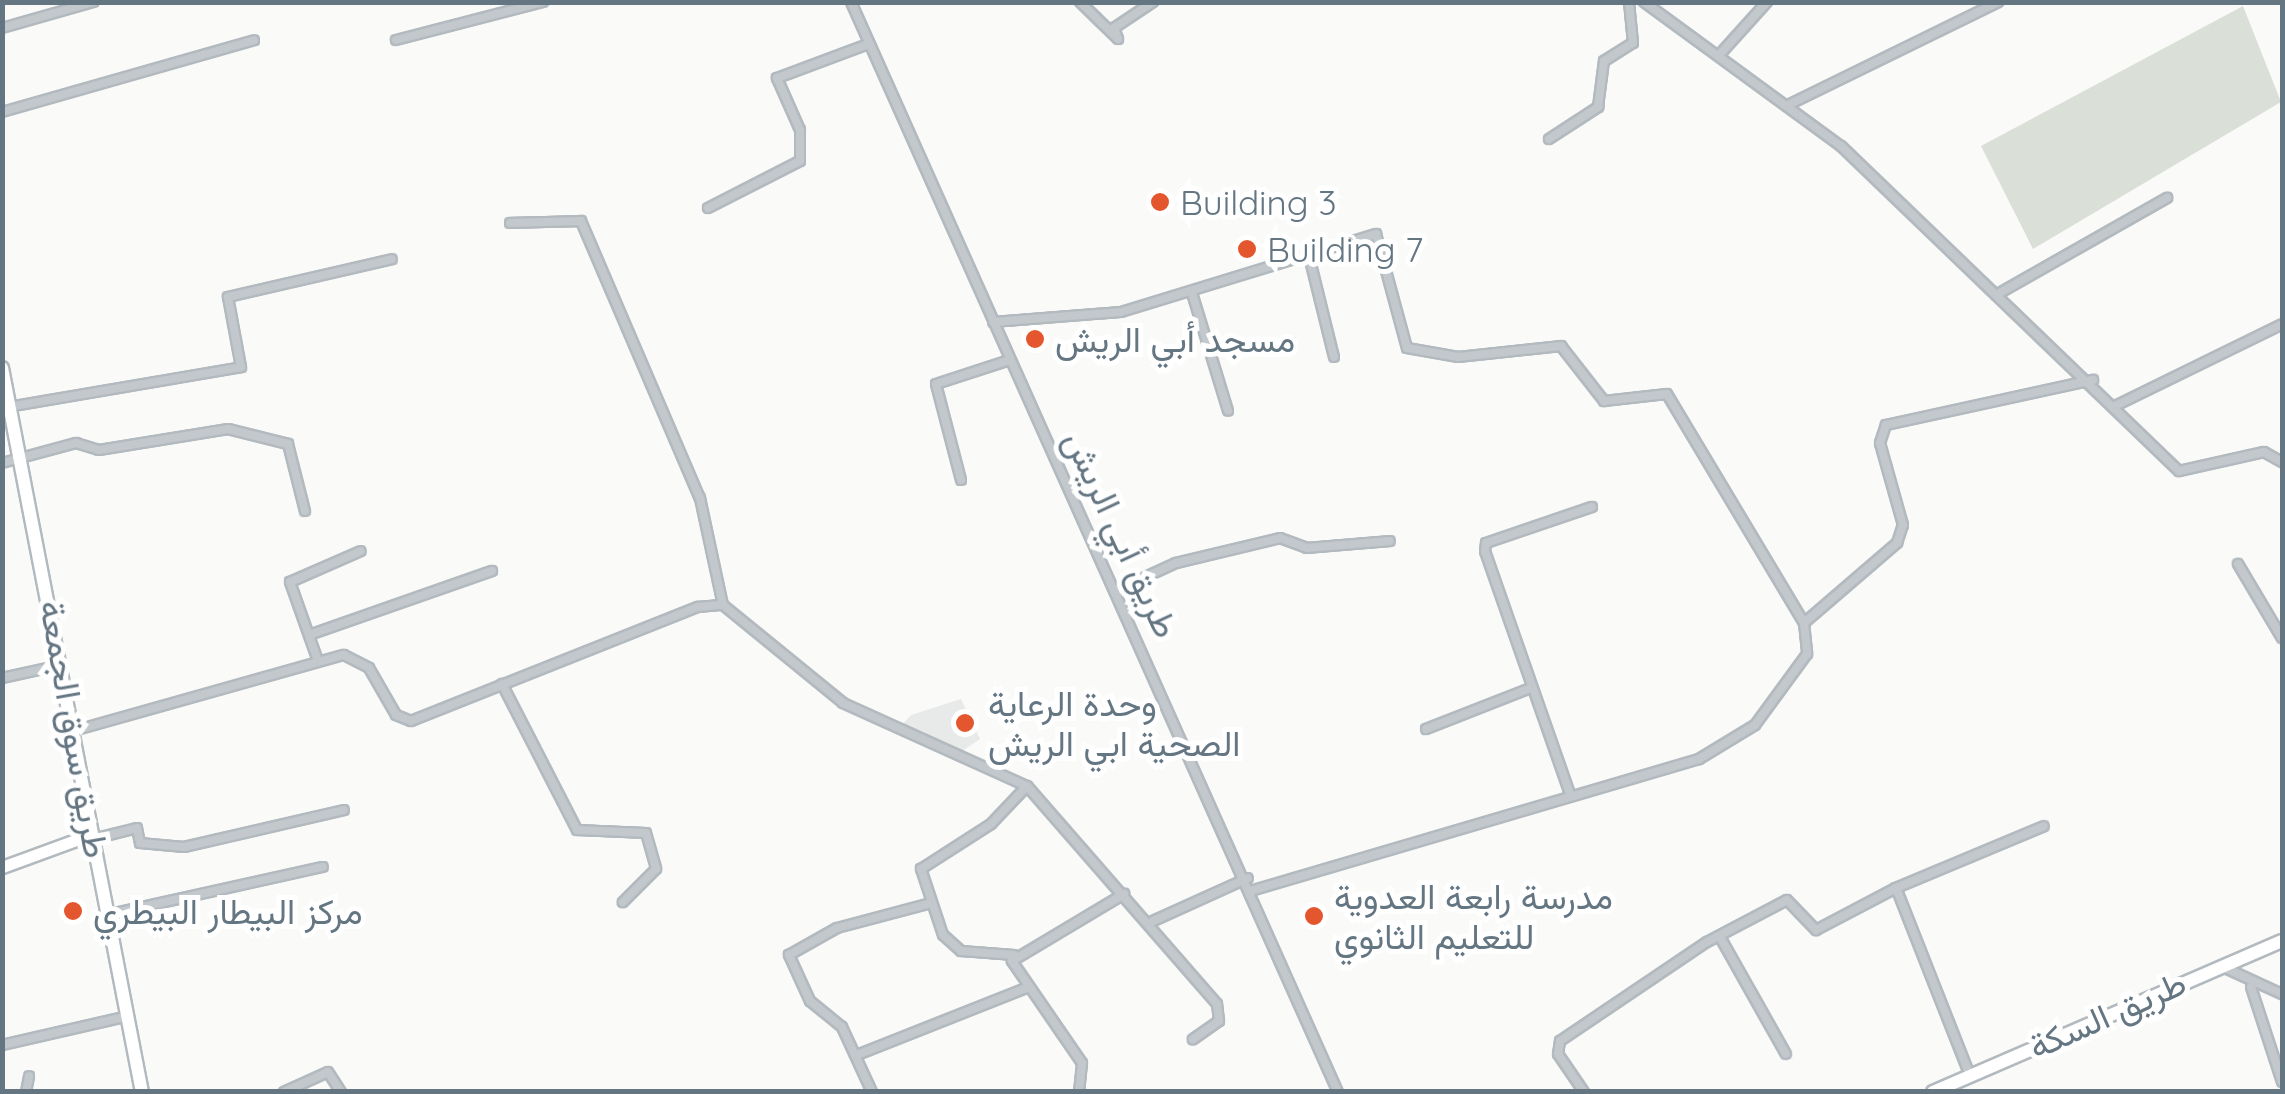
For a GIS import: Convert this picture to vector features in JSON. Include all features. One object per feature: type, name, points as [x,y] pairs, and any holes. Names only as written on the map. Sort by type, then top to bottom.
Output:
[{"type":"main road","name":"طريق سوق الجمعة","points":[[2,368],[24,456],[106,916],[142,1092]]},
{"type":"main road","points":[[2,868],[93,837]]},
{"type":"main road","name":"طريق السكة","points":[[1933,1092],[1968,1073],[2282,941]]},
{"type":"street","points":[[2,28],[93,2]]},
{"type":"street","points":[[396,40],[543,2]]},
{"type":"street","name":"طريق أبي الريش","points":[[851,2],[992,322],[1248,878],[1338,1092]]},
{"type":"street","points":[[1080,2],[1118,39],[1114,28],[1154,2]]},
{"type":"street","points":[[1549,138],[1598,107],[1604,62],[1631,47],[1629,2]]},
{"type":"street","points":[[1644,2],[1721,53],[1788,105],[1996,296],[2094,380],[2180,471],[2264,452],[2282,462]]},
{"type":"street","points":[[1721,53],[1768,2]]},
{"type":"street","points":[[1788,105],[1998,2]]},
{"type":"street","points":[[2,112],[254,40]]},
{"type":"street","points":[[708,208],[800,162],[800,130],[778,78],[868,44]]},
{"type":"street","points":[[1996,296],[2167,198]]},
{"type":"street","points":[[510,223],[581,221],[700,498],[723,605],[843,703],[1027,786],[1124,894],[1154,921],[1221,1013],[1193,1038]]},
{"type":"street","points":[[992,322],[1068,322],[1192,294],[1308,252],[1376,234],[1407,348],[1458,358],[1562,346],[1604,402],[1667,394],[1804,624],[1803,661],[1738,738],[1675,767],[1570,794],[1485,828],[1253,890]]},
{"type":"street","points":[[1308,252],[1334,357]]},
{"type":"street","points":[[14,406],[241,367],[228,297],[392,259]]},
{"type":"street","points":[[1192,294],[1228,411]]},
{"type":"street","points":[[2117,405],[2282,324]]},
{"type":"street","points":[[961,480],[936,384],[1010,360]]},
{"type":"street","points":[[1804,624],[1897,543],[1903,524],[1880,443],[1886,425],[2094,380]]},
{"type":"street","points":[[2,464],[76,443],[99,450],[247,432],[288,444],[304,512]]},
{"type":"street","points":[[1570,794],[1528,688],[1486,543],[1592,507]]},
{"type":"street","points":[[1117,590],[1176,563],[1280,538],[1307,548],[1390,541]]},
{"type":"street","points":[[318,661],[290,582],[361,551]]},
{"type":"street","points":[[2238,564],[2282,638]]},
{"type":"street","points":[[309,635],[492,571]]},
{"type":"street","points":[[73,730],[318,661],[360,661],[403,720],[723,605]]},
{"type":"street","points":[[2,678],[61,665]]},
{"type":"street","points":[[502,684],[576,830],[646,833],[656,869],[623,902]]},
{"type":"street","points":[[1426,730],[1528,688]]},
{"type":"street","points":[[1027,786],[991,824],[924,864],[928,904],[961,951],[1014,955],[1124,894]]},
{"type":"street","points":[[93,837],[138,828],[140,843],[184,847],[344,810]]},
{"type":"street","points":[[1584,1092],[1558,1054],[1560,1042],[1720,937],[1787,900],[1816,930],[1896,888],[2044,826]]},
{"type":"street","points":[[106,916],[323,867]]},
{"type":"street","points":[[1154,921],[1248,878]]},
{"type":"street","points":[[1896,888],[1968,1073]]},
{"type":"street","points":[[872,1092],[842,1027],[810,1002],[792,948],[928,904]]},
{"type":"street","points":[[1720,937],[1786,1054]]},
{"type":"street","points":[[1014,955],[1026,988],[1082,1062],[1080,1092]]},
{"type":"street","points":[[2220,964],[2251,987],[2282,994]]},
{"type":"street","points":[[2251,987],[2282,1082]]},
{"type":"street","points":[[857,1055],[1026,988]]},
{"type":"street","points":[[2,1045],[129,1016]]},
{"type":"street","points":[[284,1092],[328,1072],[342,1092]]},
{"type":"street","points":[[26,1092],[29,1076]]},
{"type":"shaded area","points":[[2243,6],[2281,102],[2033,249],[1981,146]]},
{"type":"shaded area","points":[[961,699],[980,739],[961,752],[900,727],[911,715]]},
{"type":"place","name":"Building 3","points":[[1160,202]]},
{"type":"place","name":"Building 7","points":[[1247,249]]},
{"type":"place","name":"مسجد أبي الريش","points":[[1035,339]]},
{"type":"place","name":"وحدة الرعاية الصحية ابي الريش","points":[[965,723]]},
{"type":"place","name":"مركز البيطار البيطري","points":[[73,911]]},
{"type":"place","name":"مدرسة رابعة العدوية للتعليم الثانوي","points":[[1314,916]]}]
